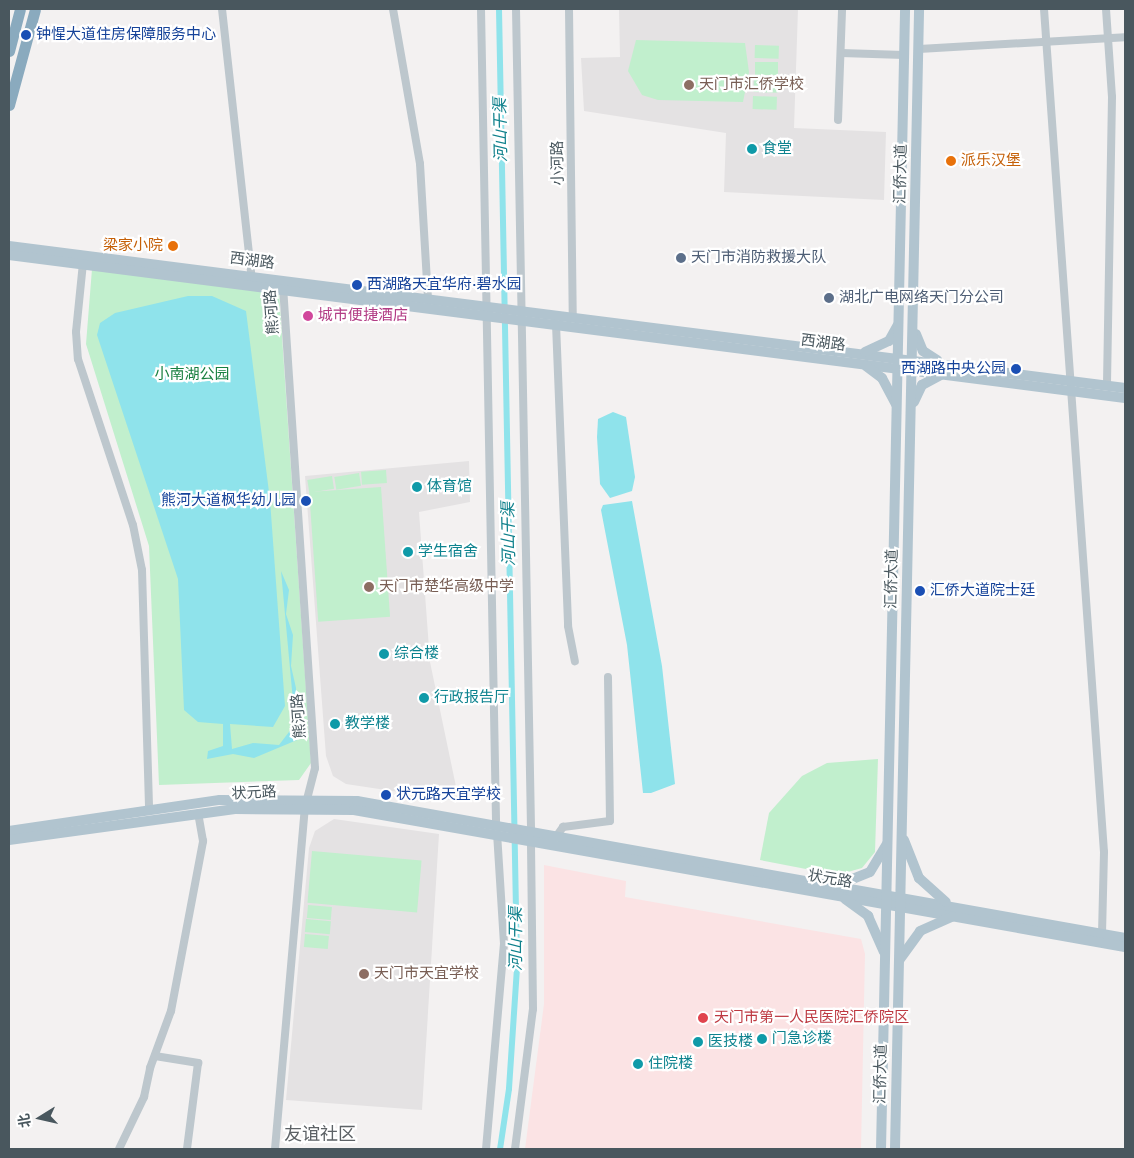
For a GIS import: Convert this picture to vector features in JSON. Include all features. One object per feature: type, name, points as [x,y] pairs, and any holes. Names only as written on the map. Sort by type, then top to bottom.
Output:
[{"type":"highway","points":[[9,31],[15,9]]},
{"type":"highway","points":[[9,52],[20,9]]},
{"type":"highway","points":[[9,78],[27,9]]},
{"type":"highway","points":[[9,105],[35,9]]},
{"type":"main road","name":"汇侨大道","points":[[895,1149],[898,963],[894,900],[898,412],[905,9]]},
{"type":"main road","name":"汇侨大道","points":[[895,831],[913,364],[919,9]]},
{"type":"main road","name":"西湖路","points":[[9,246],[252,280],[489,310]]},
{"type":"main road","name":"西湖路","points":[[9,255],[252,280]]},
{"type":"main road","name":"西湖路","points":[[283,284],[428,298],[489,310]]},
{"type":"main road","points":[[489,310],[520,315]]},
{"type":"main road","name":"西湖路","points":[[520,315],[574,316],[856,358]]},
{"type":"main road","name":"西湖路","points":[[520,315],[556,324],[913,364],[1069,385],[1125,398]]},
{"type":"main road","points":[[898,412],[882,378],[856,358],[883,346],[900,322]]},
{"type":"main road","points":[[913,323],[923,351],[952,370]]},
{"type":"main road","points":[[911,413],[922,385],[933,377],[952,370]]},
{"type":"main road","name":"西湖路","points":[[1069,385],[1125,388]]},
{"type":"main road","name":"状元路","points":[[9,831],[149,809],[240,798],[307,802],[499,829],[956,911],[1125,938]]},
{"type":"main road","name":"状元路","points":[[9,840],[198,812],[307,802]]},
{"type":"main road","points":[[887,962],[868,916],[836,890],[862,877],[877,865],[895,831]]},
{"type":"main road","points":[[895,831],[919,878],[932,893],[956,911],[920,931],[898,963]]},
{"type":"main road","name":"状元路","points":[[531,836],[558,834],[836,890]]},
{"type":"main road","name":"汇侨大道","points":[[881,1149],[887,962],[894,900]]},
{"type":"main road","name":"状元路","points":[[956,911],[1125,947]]},
{"type":"main road","points":[[887,962],[893,952],[898,963]]},
{"type":"street","name":"熊河路","points":[[222,9],[252,280]]},
{"type":"street","points":[[393,9],[419,155],[428,298]]},
{"type":"street","points":[[481,9],[499,829],[504,944],[486,1149]]},
{"type":"street","points":[[515,1149],[533,1009],[516,9]]},
{"type":"street","name":"小河路","points":[[570,9],[574,316]]},
{"type":"street","points":[[838,120],[842,9]]},
{"type":"street","points":[[1044,9],[1069,385],[1104,852],[1102,933]]},
{"type":"street","points":[[1106,9],[1112,97],[1107,386]]},
{"type":"street","points":[[918,49],[1125,37]]},
{"type":"street","points":[[841,53],[904,55]]},
{"type":"street","points":[[83,264],[76,332],[78,358],[133,525],[142,570],[149,809]]},
{"type":"street","name":"熊河路","points":[[274,1149],[307,802],[316,757],[283,284]]},
{"type":"street","points":[[556,324],[568,626],[575,662]]},
{"type":"street","points":[[558,834],[563,827],[610,821],[608,677]]},
{"type":"street","points":[[119,1149],[144,1097],[155,1056],[171,1011],[200,865],[203,842],[198,812]]},
{"type":"street","points":[[155,1056],[198,1063],[187,1149]]},
{"type":"shaded area","name":"天门市汇侨学校","points":[[619,9],[798,9],[794,128],[886,132],[884,200],[724,192],[726,133],[584,111],[581,58],[620,57]]},
{"type":"shaded area","name":"天门市楚华高级中学","points":[[469,461],[470,502],[419,512],[430,662],[459,801],[346,784],[333,776],[326,756],[305,476]]},
{"type":"shaded area","name":"天门市天宜学校","points":[[334,819],[439,834],[422,1110],[286,1100],[309,848],[315,831]]},
{"type":"shaded area","name":"天门市第一人民医院汇侨院区","points":[[544,865],[626,881],[625,897],[861,939],[865,954],[861,1149],[525,1149],[544,1004]]},
{"type":"green space","points":[[636,40],[745,43],[749,72],[743,102],[658,100],[642,95],[628,71]]},
{"type":"green space","points":[[755,45],[779,46],[779,59],[755,58]]},
{"type":"green space","points":[[755,62],[778,62],[778,75],[755,75]]},
{"type":"green space","points":[[754,79],[778,80],[778,93],[754,92]]},
{"type":"green space","points":[[753,96],[777,97],[777,110],[753,109]]},
{"type":"green space","name":"小南湖公园","points":[[92,269],[279,292],[311,763],[299,780],[159,785],[149,546],[86,344]]},
{"type":"green space","points":[[386,470],[387,483],[362,485],[361,472]]},
{"type":"green space","points":[[359,473],[361,486],[336,490],[334,477]]},
{"type":"green space","points":[[332,476],[334,489],[309,493],[307,480]]},
{"type":"green space","points":[[381,487],[390,617],[318,622],[309,492]]},
{"type":"green space","points":[[878,759],[875,852],[862,868],[837,875],[760,860],[769,813],[802,776],[827,763]]},
{"type":"green space","points":[[312,851],[422,861],[417,912],[307,903]]},
{"type":"green space","points":[[308,905],[332,907],[331,920],[307,918]]},
{"type":"green space","points":[[306,919],[331,921],[330,934],[305,932]]},
{"type":"green space","points":[[305,934],[329,936],[328,949],[304,947]]},
{"type":"water","name":"小南湖公园","points":[[188,296],[212,296],[246,311],[270,500],[285,706],[273,727],[230,724],[232,749],[253,743],[279,745],[292,728],[294,712],[281,571],[289,590],[286,614],[293,635],[291,666],[296,688],[297,740],[254,758],[233,754],[207,759],[208,751],[223,746],[223,724],[198,722],[184,710],[178,579],[97,335],[100,323],[115,313]]},
{"type":"water","points":[[613,412],[626,417],[635,477],[632,491],[610,498],[600,484],[597,437],[598,419]]},
{"type":"water","points":[[632,501],[662,666],[675,784],[651,793],[643,793],[627,645],[601,510],[603,505]]},
{"type":"waterway","name":"河山干渠","points":[[499,9],[517,968],[509,1089],[500,1149]]},
{"type":"place","name":"钟惺大道住房保障服务中心","points":[[26,35]]},
{"type":"place","name":"天门市汇侨学校","points":[[689,85]]},
{"type":"place","name":"食堂","points":[[752,149]]},
{"type":"place","name":"派乐汉堡","points":[[951,161]]},
{"type":"place","name":"梁家小院","points":[[173,246]]},
{"type":"place","name":"天门市消防救援大队","points":[[681,258]]},
{"type":"place","name":"西湖路天宜华府·碧水园","points":[[357,285]]},
{"type":"place","name":"湖北广电网络天门分公司","points":[[829,298]]},
{"type":"place","name":"城市便捷酒店","points":[[308,316]]},
{"type":"place","name":"西湖路中央公园","points":[[1016,369]]},
{"type":"place","name":"体育馆","points":[[417,487]]},
{"type":"place","name":"熊河大道枫华幼儿园","points":[[306,501]]},
{"type":"place","name":"学生宿舍","points":[[408,552]]},
{"type":"place","name":"天门市楚华高级中学","points":[[369,587]]},
{"type":"place","name":"汇侨大道院士廷","points":[[920,591]]},
{"type":"place","name":"综合楼","points":[[384,654]]},
{"type":"place","name":"行政报告厅","points":[[424,698]]},
{"type":"place","name":"教学楼","points":[[335,724]]},
{"type":"place","name":"状元路天宜学校","points":[[386,795]]},
{"type":"place","name":"天门市天宜学校","points":[[364,974]]},
{"type":"place","name":"天门市第一人民医院汇侨院区","points":[[703,1018]]},
{"type":"place","name":"门急诊楼","points":[[762,1039]]},
{"type":"place","name":"医技楼","points":[[698,1042]]},
{"type":"place","name":"住院楼","points":[[638,1064]]},
{"type":"district","name":"友谊社区","points":[[320,1134]]}]
